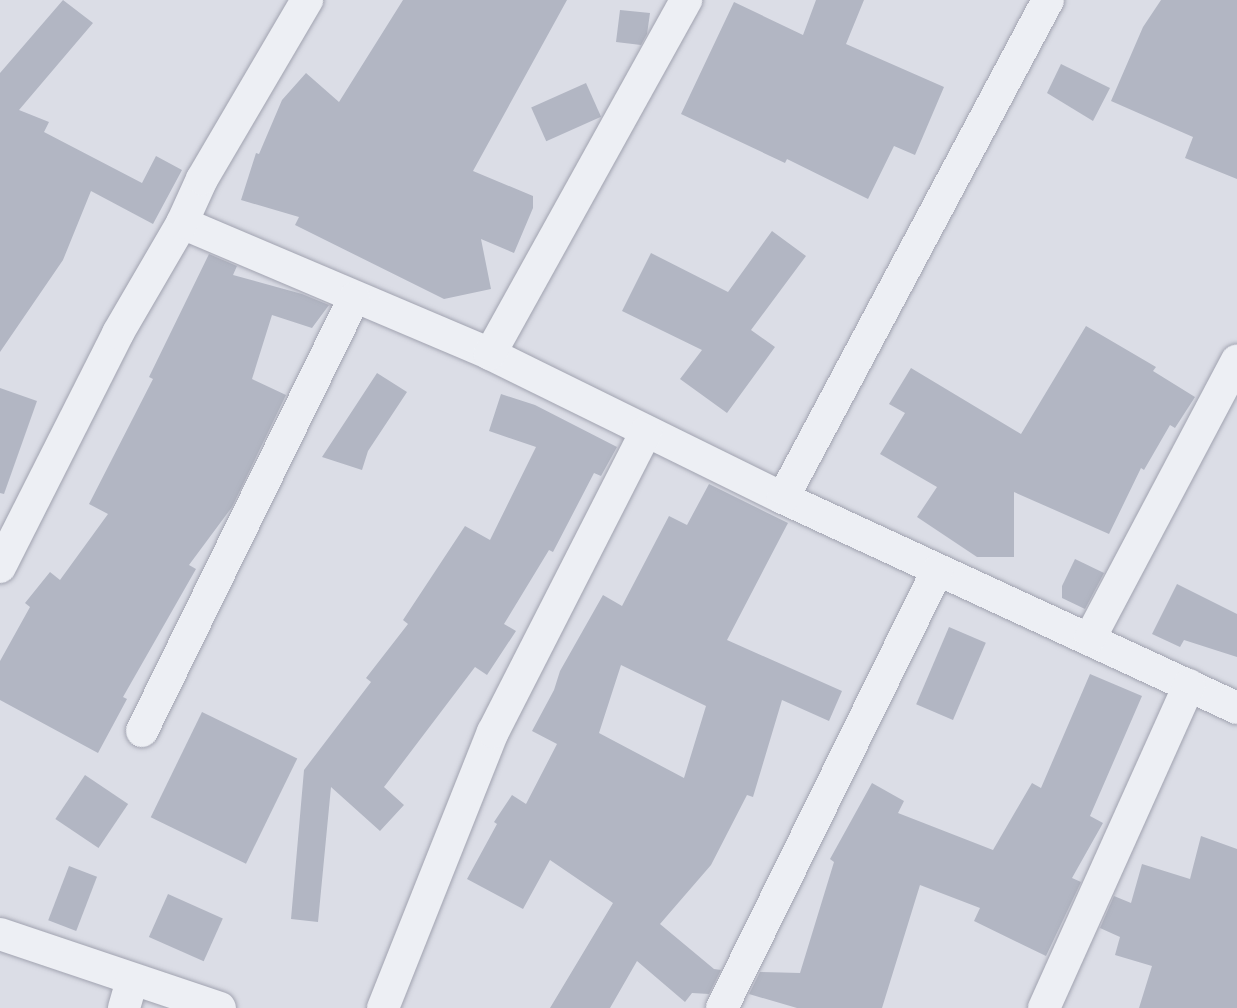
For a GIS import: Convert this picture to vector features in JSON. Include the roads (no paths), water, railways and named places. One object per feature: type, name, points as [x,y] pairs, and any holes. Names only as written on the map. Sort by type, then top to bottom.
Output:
[{"type":"street","points":[[0,567],[118,333],[182,223],[202,179],[307,0]]},
{"type":"street","points":[[490,354],[686,0]]},
{"type":"street","points":[[783,498],[1048,0]]},
{"type":"street","points":[[182,223],[490,354],[646,432],[937,571],[1090,638],[1237,708]]},
{"type":"street","points":[[142,731],[354,298]]},
{"type":"street","points":[[1090,638],[1237,360]]},
{"type":"street","points":[[382,1008],[493,732],[646,432]]},
{"type":"street","points":[[722,1008],[937,571]]},
{"type":"street","points":[[1044,1008],[1189,684]]},
{"type":"street","points":[[0,934],[128,994],[220,1008]]}]
